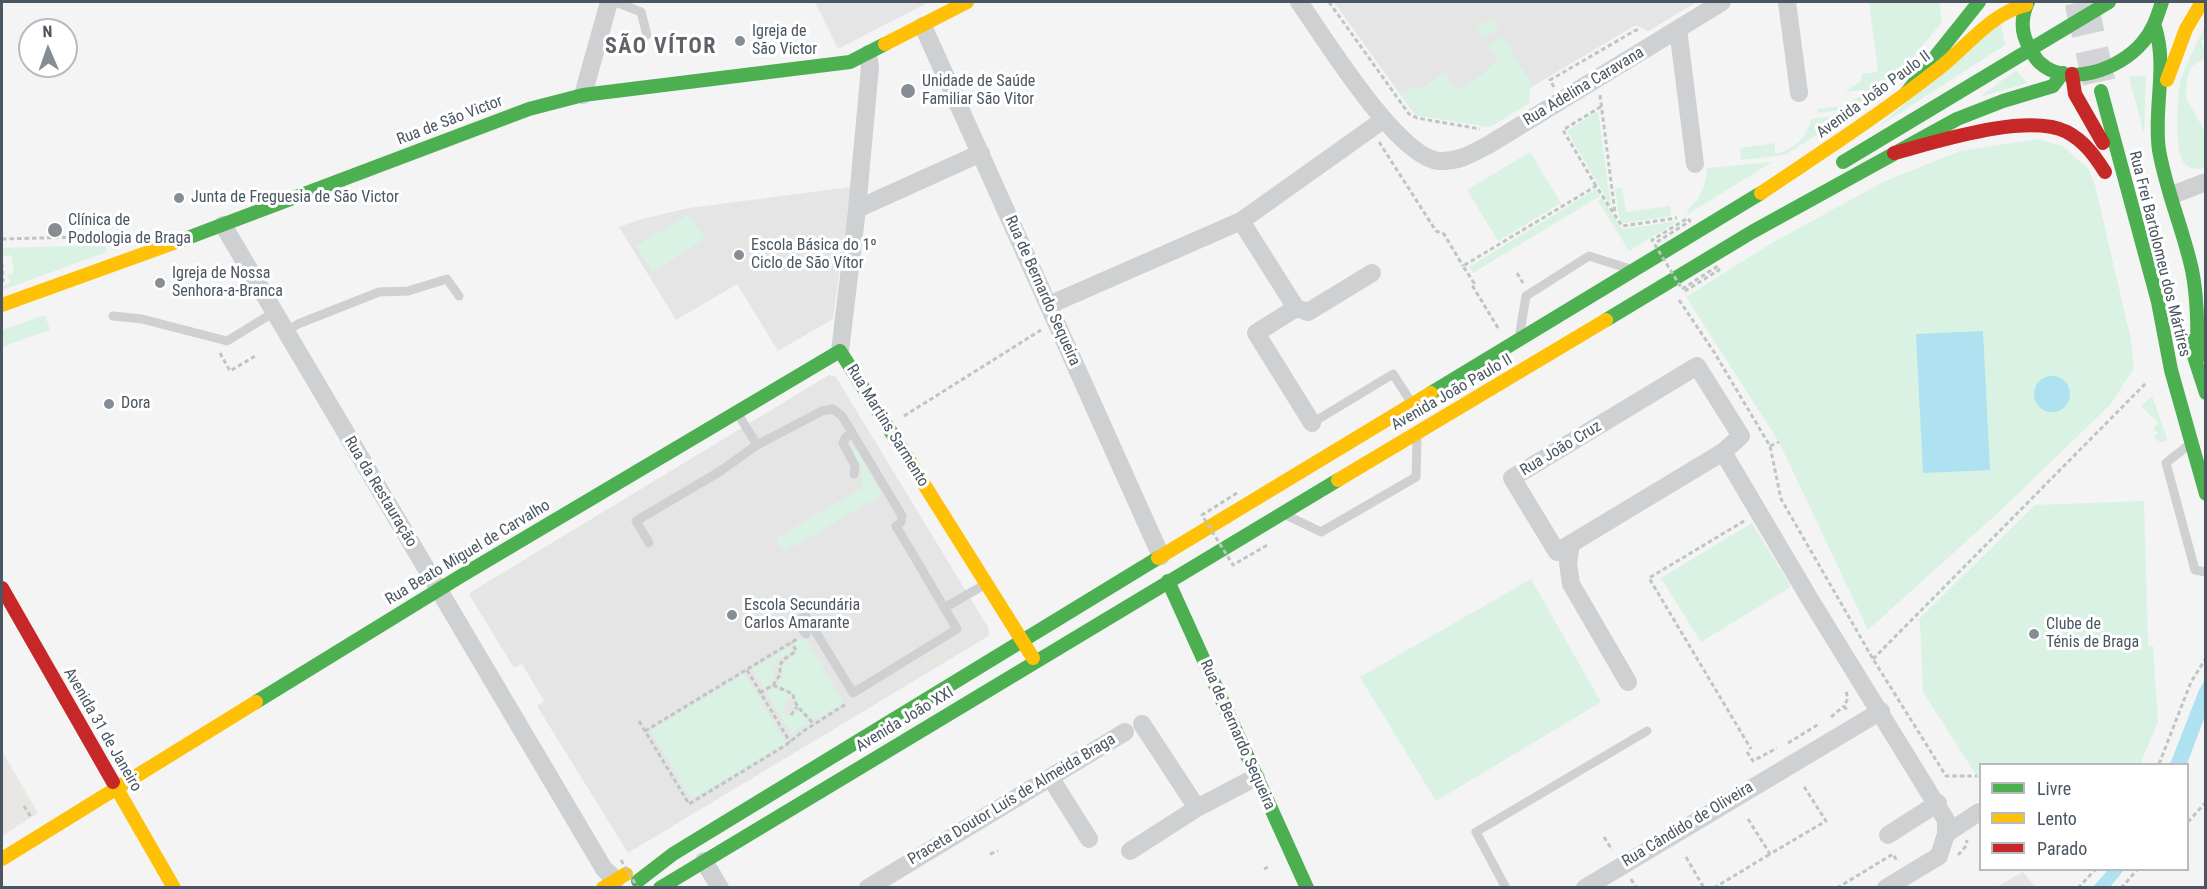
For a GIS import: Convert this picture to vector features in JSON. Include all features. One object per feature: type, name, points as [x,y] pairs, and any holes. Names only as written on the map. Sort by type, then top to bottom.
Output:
[{"type":"main road","name":"Rua de São Victor","points":[[2,305],[223,225],[529,109],[583,95],[850,62],[968,2]]},
{"type":"main road","points":[[1907,92],[1979,2]]},
{"type":"main road","name":"Avenida João Paulo II","points":[[1752,232],[1834,168],[2109,2]]},
{"type":"main road","points":[[2157,113],[2176,52],[2202,2]]},
{"type":"main road","points":[[2027,3],[2022,19],[2029,50],[2039,62],[2055,71],[2067,73],[2090,73],[2120,62],[2146,40],[2158,14],[2176,9]]},
{"type":"main road","name":"Avenida João Paulo II","points":[[1161,556],[1737,209],[1848,136],[1975,39],[2001,15],[2027,3]]},
{"type":"main road","points":[[2158,14],[2160,41],[2157,113],[2159,151],[2195,286],[2201,321],[2197,361]]},
{"type":"main road","points":[[1894,153],[1973,134],[2008,128],[2043,126],[2065,132],[2084,144],[2096,157],[2107,180],[2102,141],[2096,126],[2074,96],[2067,73]]},
{"type":"main road","name":"Avenida João Paulo II","points":[[1167,581],[1517,375],[1752,232],[1894,153],[1978,110],[2053,86],[2067,73]]},
{"type":"main road","name":"Rua Frei Bartolomeu dos Mártires","points":[[2101,91],[2158,302],[2171,370],[2205,494]]},
{"type":"main road","name":"Avenida João Paulo II","points":[[1737,209],[1804,180]]},
{"type":"main road","name":"Rua Frei Bartolomeu dos Mártires","points":[[2182,321],[2197,361],[2205,393]]},
{"type":"main road","points":[[2148,328],[2171,370]]},
{"type":"main road","name":"Rua Beato Miguel de Carvalho","points":[[2,859],[437,590],[840,351]]},
{"type":"main road","name":"Rua Martins Sarmento","points":[[840,351],[1035,662]]},
{"type":"main road","name":"Avenida João XXI","points":[[627,882],[1161,556]]},
{"type":"main road","name":"Avenida João XXI","points":[[665,885],[1167,581]]},
{"type":"main road","name":"Rua de Bernardo Sequeira","points":[[1167,581],[1307,888]]},
{"type":"main road","name":"Avenida 31 de Janeiro","points":[[2,588],[174,888]]},
{"type":"street","points":[[583,95],[609,2]]},
{"type":"street","name":"Rua Adelina Caravana","points":[[1299,2],[1383,120],[1416,151],[1437,161],[1460,160],[1485,136],[1678,29],[1722,2]]},
{"type":"street","points":[[1787,2],[1799,93]]},
{"type":"street","name":"Rua de Bernardo Sequeira","points":[[923,26],[1161,556]]},
{"type":"street","points":[[1678,29],[1695,164]]},
{"type":"street","name":"Rua Martins Sarmento","points":[[840,351],[857,209],[870,67],[868,54]]},
{"type":"street","points":[[1049,305],[1241,221],[1383,120]]},
{"type":"street","points":[[857,209],[981,153]]},
{"type":"street","points":[[2172,195],[2205,182]]},
{"type":"street","points":[[1241,221],[1296,308],[1308,312],[1372,273]]},
{"type":"street","name":"Rua da Restauração","points":[[223,225],[604,869],[627,882]]},
{"type":"street","points":[[1296,308],[1256,333],[1312,423]]},
{"type":"street","name":"Rua João Cruz","points":[[1697,366],[1741,436],[1723,452],[1557,552],[1512,478],[1697,366]]},
{"type":"street","points":[[1723,452],[1811,601],[1881,711],[1946,820],[1946,834],[1939,856],[1886,888]]},
{"type":"street","points":[[1571,544],[1568,563],[1571,584],[1628,682]]},
{"type":"street","name":"Rua Cândido de Oliveira","points":[[1585,888],[1792,762],[1881,711]]},
{"type":"street","name":"Praceta Doutor Luís de Almeida Braga","points":[[868,888],[1133,728],[1197,808]]},
{"type":"street","points":[[1050,777],[1089,839]]},
{"type":"street","points":[[1130,851],[1197,808],[1256,777]]},
{"type":"street","points":[[1888,835],[1938,804]]},
{"type":"street","points":[[1946,834],[1979,812]]},
{"type":"street","points":[[704,861],[720,888]]},
{"type":"lane","points":[[616,2],[641,12],[647,34]]},
{"type":"lane","points":[[1518,342],[1526,296],[1589,256],[1635,271]]},
{"type":"lane","points":[[285,332],[298,324],[379,291],[408,291],[447,279],[459,296]]},
{"type":"lane","points":[[113,316],[142,319],[227,342],[273,313]]},
{"type":"lane","points":[[1312,423],[1393,374],[1413,404]]},
{"type":"lane","points":[[650,543],[636,521],[719,472],[757,445],[822,411],[833,409],[842,416],[902,516],[901,522],[896,526],[957,629],[853,693],[806,615],[796,621],[806,634]]},
{"type":"lane","points":[[737,412],[757,445]]},
{"type":"lane","points":[[1282,513],[1321,532],[1416,477],[1418,432]]},
{"type":"lane","points":[[852,433],[846,436],[843,443],[855,466],[854,474]]},
{"type":"lane","points":[[2192,442],[2166,463],[2195,570],[2205,572]]},
{"type":"lane","points":[[944,608],[986,584]]},
{"type":"lane","points":[[1506,888],[1476,832],[1647,731]]},
{"type":"path","points":[[1329,2],[1409,114],[1485,136]]},
{"type":"path","points":[[1548,93],[1554,88],[1550,80],[1636,30],[1650,34]]},
{"type":"path","points":[[1600,89],[1615,215]]},
{"type":"path","points":[[1602,106],[1563,130],[1622,226],[1682,216],[1685,222]]},
{"type":"path","points":[[1378,141],[1436,231],[1444,234],[1501,332]]},
{"type":"path","points":[[1464,266],[1596,186]]},
{"type":"path","points":[[1657,242],[1690,221],[1688,218],[1652,240],[1682,289],[1718,266],[1719,270],[1677,297],[1714,352],[1770,446],[1781,499],[1873,659],[1946,776],[1977,776]]},
{"type":"path","points":[[2,239],[119,236],[125,240]]},
{"type":"path","points":[[2,263],[3,285]]},
{"type":"path","points":[[1516,273],[1524,285]]},
{"type":"path","points":[[887,426],[1041,331]]},
{"type":"path","points":[[249,360],[257,355]]},
{"type":"path","points":[[1873,659],[2146,383]]},
{"type":"path","points":[[1770,446],[1779,442]]},
{"type":"path","points":[[1237,493],[1202,515],[1226,555],[1233,565],[1269,544]]},
{"type":"path","points":[[1759,512],[1649,578],[1753,761],[1777,748]]},
{"type":"path","points":[[645,730],[806,634]]},
{"type":"path","points":[[760,693],[773,685],[780,675],[783,660],[796,651],[792,642]]},
{"type":"path","points":[[2160,763],[2191,682],[2205,658]]},
{"type":"path","points":[[747,670],[790,742]]},
{"type":"path","points":[[773,685],[793,694],[797,707],[807,714],[814,725]]},
{"type":"path","points":[[1831,717],[1846,708],[1848,698],[1845,689]]},
{"type":"path","points":[[639,721],[689,804],[790,742],[848,703]]},
{"type":"path","points":[[791,715],[797,707]]},
{"type":"path","points":[[1788,742],[1819,724]]},
{"type":"path","points":[[1714,888],[1826,821],[1803,785]]},
{"type":"path","points":[[2189,820],[2205,802]]},
{"type":"path","points":[[1749,819],[1770,854]]},
{"type":"path","points":[[1604,837],[1612,850]]},
{"type":"path","points":[[990,854],[998,851]]},
{"type":"path","points":[[1838,888],[1893,854],[1900,866]]},
{"type":"path","points":[[1686,857],[1704,888]]},
{"type":"path","points":[[621,860],[627,882]]},
{"type":"path","points":[[1264,869],[1269,867]]},
{"type":"path","points":[[2078,888],[2094,871]]},
{"type":"path","points":[[2121,888],[2136,871]]},
{"type":"shaded area","points":[[815,2],[929,2],[838,49]]},
{"type":"shaded area","points":[[1334,2],[1697,2],[1648,31],[1636,25],[1530,88],[1529,103],[1490,127],[1415,115]]},
{"type":"shaded area","name":"Escola Básica do 1º Ciclo de São Vítor","points":[[851,187],[833,319],[778,351],[737,284],[676,320],[619,227],[689,208]]},
{"type":"shaded area","name":"Escola Secundária Carlos Amarante","points":[[829,375],[836,377],[989,629],[989,634],[628,853],[537,706],[544,701],[522,664],[514,668],[470,596],[471,592]]},
{"type":"shaded area","points":[[2,751],[38,813],[2,836]]},
{"type":"shaded area","points":[[2023,872],[2035,887],[1996,887]]},
{"type":"green space","points":[[1869,2],[1939,2],[1942,22],[1898,75],[1862,107],[1818,113],[1818,109],[1842,106],[1865,94],[1864,90],[1845,92],[1861,81],[1862,74],[1878,72]]},
{"type":"green space","points":[[1493,18],[1499,29],[1483,38],[1476,28]]},
{"type":"green space","points":[[2001,22],[2005,45],[1878,127]]},
{"type":"green space","points":[[2205,25],[2205,38],[2201,42],[2205,50],[2205,58],[2192,66],[2187,78],[2186,98],[2205,132],[2205,168],[2197,169],[2186,165],[2181,157],[2178,107],[2182,76]]},
{"type":"green space","points":[[1503,36],[1533,87],[1530,89],[1529,103],[1490,127],[1415,115],[1402,95],[1416,85],[1420,90],[1445,71],[1457,89],[1469,83],[1498,59],[1488,45]]},
{"type":"green space","points":[[2016,70],[2028,83],[1980,97]]},
{"type":"green space","points":[[2146,76],[2144,134],[2129,77]]},
{"type":"green space","points":[[1598,111],[1611,206],[1567,131]]},
{"type":"green space","points":[[1850,114],[1785,155],[1741,160],[1740,148],[1775,143],[1775,154],[1799,142],[1811,119]]},
{"type":"green space","points":[[2038,139],[2062,146],[2088,168],[2095,185],[2131,340],[2134,368],[2110,405],[2000,511],[1868,630],[1779,442],[1686,297],[1772,243],[1885,181],[1960,151]]},
{"type":"green space","points":[[1530,152],[1561,203],[1498,241],[1467,190]]},
{"type":"green space","points":[[1772,162],[1688,214],[1687,210],[1696,202],[1702,191],[1707,168]]},
{"type":"green space","points":[[1622,188],[1626,212],[1670,206],[1671,216],[1623,223],[1619,216],[1615,189]]},
{"type":"green space","points":[[1596,189],[1600,196],[1473,273],[1469,267]]},
{"type":"green space","points":[[1602,198],[1622,229],[1678,221],[1629,251],[1598,201]]},
{"type":"green space","points":[[689,214],[705,239],[652,272],[636,246]]},
{"type":"green space","points":[[105,245],[107,252],[2,290],[2,286],[11,282],[7,275],[14,273],[11,255],[3,256],[2,248]]},
{"type":"green space","points":[[45,315],[50,330],[2,347],[2,330]]},
{"type":"green space","points":[[2152,396],[2167,438],[2166,441],[2160,442],[2153,437],[2158,433],[2153,429],[2158,423],[2141,406]]},
{"type":"green space","points":[[855,448],[882,495],[784,552],[776,538],[862,488],[861,470],[853,453]]},
{"type":"green space","name":"Clube de Ténis de Braga","points":[[2144,501],[2148,646],[2153,646],[2158,722],[2140,763],[1979,763],[1979,779],[1923,692],[1920,622],[1917,621],[2035,505]]},
{"type":"green space","points":[[1752,523],[1791,587],[1701,642],[1661,578]]},
{"type":"green space","points":[[1531,579],[1601,702],[1436,801],[1360,677]]},
{"type":"green space","points":[[805,637],[844,703],[813,721],[797,704],[792,691],[780,687],[777,683],[783,676],[782,665],[797,652],[795,643]]},
{"type":"green space","points":[[792,646],[791,653],[775,661],[777,663],[775,667],[772,665],[774,675],[771,677],[773,677],[772,683],[764,688],[752,669]]},
{"type":"green space","points":[[745,674],[786,743],[692,799],[650,731]]},
{"type":"green space","points":[[771,689],[789,693],[790,698],[783,700],[786,702],[785,710],[782,712],[785,716],[792,716],[796,710],[804,715],[809,723],[791,733],[766,692]]},
{"type":"sand","points":[[948,647],[951,653],[925,668],[922,662]]},
{"type":"water","points":[[1983,331],[1990,470],[1923,473],[1916,334]]},
{"type":"water","points":[[2052,376],[2065,381],[2070,394],[2065,407],[2052,412],[2039,407],[2034,394],[2039,381]]},
{"type":"water","points":[[2205,679],[2205,716],[2187,763],[2170,763]]},
{"type":"water","points":[[2107,871],[2123,871],[2110,887],[2093,887]]},
{"type":"tunnel","points":[[2081,2],[2101,91]]},
{"type":"traffic: fast","points":[[1907,92],[1979,2]]},
{"type":"traffic: fast","points":[[2028,2],[2023,21],[2024,33],[2036,58],[2051,70],[2078,75],[2107,68],[2132,52],[2149,34],[2162,2]]},
{"type":"traffic: fast","points":[[1843,162],[2109,2]]},
{"type":"traffic: fast","points":[[2155,27],[2160,57],[2159,150],[2192,270],[2197,315],[2197,361]]},
{"type":"traffic: fast","points":[[182,240],[529,109],[583,95],[850,62],[885,44]]},
{"type":"traffic: fast","points":[[1606,320],[1752,232],[1957,119],[2003,101],[2053,86],[2063,73]]},
{"type":"traffic: fast","points":[[2101,91],[2158,302],[2171,370],[2206,494]]},
{"type":"traffic: fast","points":[[1431,393],[1761,193]]},
{"type":"traffic: fast","points":[[2189,341],[2206,393]]},
{"type":"traffic: fast","points":[[256,702],[461,576],[840,351],[910,462]]},
{"type":"traffic: fast","points":[[660,888],[1338,480]]},
{"type":"traffic: fast","points":[[638,881],[673,854],[1158,558]]},
{"type":"traffic: fast","points":[[1168,581],[1307,888]]},
{"type":"traffic: slow","points":[[885,44],[967,2]]},
{"type":"traffic: slow","points":[[2167,80],[2186,29],[2202,2]]},
{"type":"traffic: slow","points":[[1761,193],[1898,99],[1942,66],[1991,22],[2026,5]]},
{"type":"traffic: slow","points":[[2,305],[182,240]]},
{"type":"traffic: slow","points":[[1338,480],[1606,320]]},
{"type":"traffic: slow","points":[[1158,558],[1431,393]]},
{"type":"traffic: slow","points":[[910,462],[1033,658]]},
{"type":"traffic: slow","points":[[2,859],[256,702]]},
{"type":"traffic: slow","points":[[113,782],[174,888]]},
{"type":"traffic: slow","points":[[603,888],[626,874]]},
{"type":"traffic: jam","points":[[2072,74],[2075,94],[2103,143]]},
{"type":"traffic: jam","points":[[1894,153],[1981,131],[2029,125],[2050,127],[2067,132],[2084,144],[2105,172]]},
{"type":"traffic: jam","points":[[2,588],[113,782]]},
{"type":"place","name":"Igreja de São Victor","points":[[740,41]]},
{"type":"place","name":"Unidade de Saúde Familiar São Vitor","points":[[908,91]]},
{"type":"place","name":"Junta de Freguesia de São Victor","points":[[179,198]]},
{"type":"place","name":"Clínica de Podologia de Braga","points":[[55,230]]},
{"type":"place","name":"Escola Básica do 1º Ciclo de São Vítor","points":[[739,255]]},
{"type":"place","name":"Igreja de Nossa Senhora-a-Branca","points":[[160,283]]},
{"type":"place","name":"Dora","points":[[109,404]]},
{"type":"place","name":"Escola Secundária Carlos Amarante","points":[[732,615]]},
{"type":"place","name":"Clube de Ténis de Braga","points":[[2034,634]]},
{"type":"district","name":"SÃO VÍTOR","points":[[661,47]]}]
